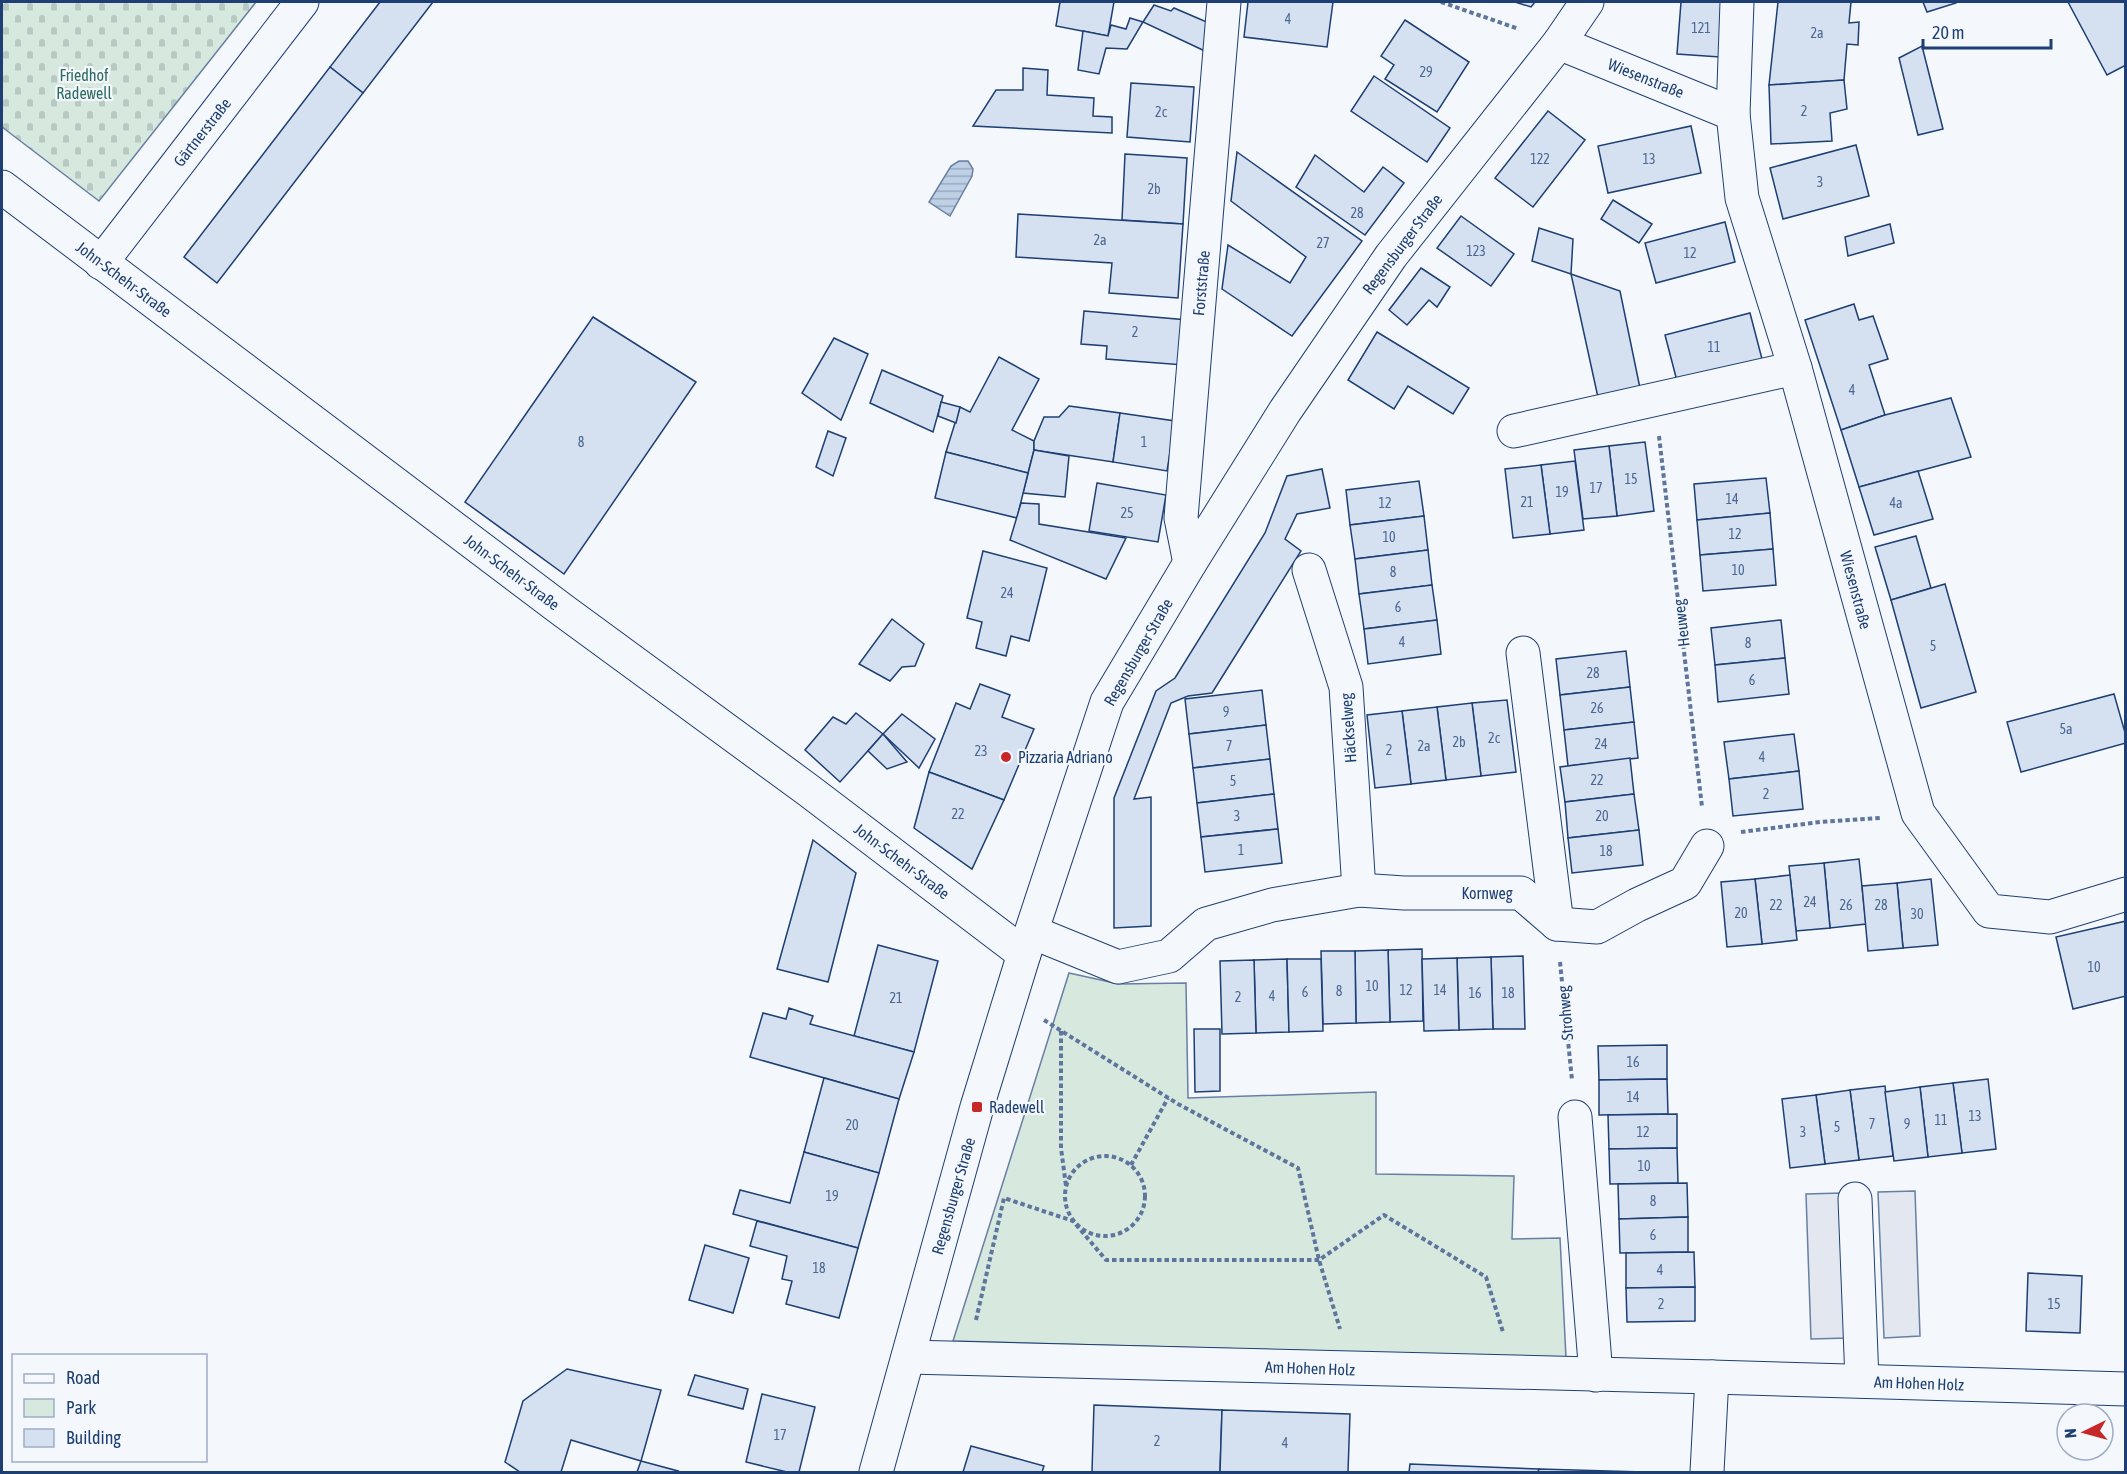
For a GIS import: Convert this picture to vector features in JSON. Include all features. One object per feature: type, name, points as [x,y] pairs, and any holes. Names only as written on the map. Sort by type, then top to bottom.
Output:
[{"type":"street","name":"Gärtnerstraße","points":[[101,262],[302,2]]},
{"type":"street","name":"Forststraße","points":[[1190,563],[1181,518],[1224,2]]},
{"type":"street","name":"Regensburger Straße","points":[[876,1473],[977,1107],[1107,702],[1285,411],[1390,256],[1559,43],[1587,2]]},
{"type":"street","name":"Wiesenstraße","points":[[1737,2],[1733,114],[1742,198],[1795,368],[1918,813],[1989,911],[2050,917],[2126,894]]},
{"type":"street","name":"Wiesenstraße","points":[[1559,43],[1733,114]]},
{"type":"street","name":"John-Schehr-Straße","points":[[2,187],[561,609],[808,790],[1028,943]]},
{"type":"street","points":[[1514,431],[1795,368]]},
{"type":"street","name":"Häckselweg","points":[[1309,570],[1346,687],[1359,890]]},
{"type":"street","points":[[1523,653],[1557,924],[1597,927],[1685,883],[1707,846]]},
{"type":"street","name":"Kornweg","points":[[1028,943],[1118,967],[1169,956],[1206,924],[1272,905],[1359,890],[1404,893],[1521,893],[1557,924]]},
{"type":"street","points":[[1575,1116],[1596,1375]]},
{"type":"street","points":[[1855,1198],[1862,1381]]},
{"type":"street","name":"Am Hohen Holz","points":[[908,1357],[2126,1389]]},
{"type":"street","points":[[1707,1473],[1712,1377]]},
{"type":"path","points":[[1441,2],[1559,43]]},
{"type":"path","name":"Heuweg","points":[[1654,400],[1707,846]]},
{"type":"path","points":[[1707,846],[1744,831],[1918,813]]},
{"type":"path","name":"Strohweg","points":[[1557,924],[1575,1116]]},
{"type":"path","points":[[1011,999],[1168,1098],[1298,1168],[1319,1260],[1352,1369]]},
{"type":"path","points":[[1061,1031],[1061,1148],[1066,1186],[1065,1200],[1068,1214],[1107,1260],[1319,1260],[1384,1215],[1486,1277],[1515,1373]]},
{"type":"path","points":[[1131,1165],[1168,1098]]},
{"type":"path","points":[[967,1359],[1005,1198],[1073,1221],[1083,1230],[1100,1236],[1114,1235],[1129,1229],[1143,1211],[1144,1186],[1131,1165],[1119,1158],[1101,1156],[1082,1163],[1072,1172],[1066,1186]]},
{"type":"green space","name":"Friedhof Radewell","points":[[2,2],[256,2],[99,201],[2,127]]},
{"type":"green space","points":[[1069,973],[1119,984],[1186,983],[1188,1098],[1376,1092],[1376,1174],[1514,1176],[1512,1239],[1560,1238],[1566,1358],[953,1341]]},
{"type":"shaded area","points":[[1915,1191],[1920,1336],[1884,1338],[1878,1192]]},
{"type":"shaded area","points":[[1842,1193],[1847,1338],[1811,1339],[1806,1194]]},
{"type":"water","points":[[959,161],[968,161],[973,169],[972,176],[950,216],[929,202],[951,166]]},
{"type":"building","points":[[380,2],[433,2],[363,93],[330,67]]},
{"type":"building","points":[[1060,2],[1114,2],[1108,36],[1056,26]]},
{"type":"building","points":[[1248,2],[1333,2],[1327,47],[1244,37]]},
{"type":"building","points":[[1515,2],[1535,2],[1531,7]]},
{"type":"building","points":[[1681,2],[1724,2],[1720,57],[1677,54]]},
{"type":"building","points":[[1778,2],[1851,2],[1849,23],[1859,22],[1858,45],[1847,44],[1844,80],[1769,85]]},
{"type":"building","points":[[1923,2],[1956,2],[1956,3],[1927,12]]},
{"type":"building","points":[[2068,2],[2126,2],[2126,65],[2107,75]]},
{"type":"building","points":[[1154,5],[1171,11],[1174,8],[1209,23],[1207,52],[1143,22]]},
{"type":"building","points":[[1130,18],[1143,22],[1127,49],[1106,48],[1099,74],[1078,70],[1083,31],[1108,36],[1111,25],[1126,29]]},
{"type":"building","points":[[1405,20],[1469,62],[1437,112],[1385,79],[1394,65],[1381,56]]},
{"type":"building","points":[[1922,46],[1943,129],[1918,135],[1899,58]]},
{"type":"building","points":[[330,67],[363,93],[217,283],[184,257]]},
{"type":"building","points":[[1023,68],[1048,70],[1047,95],[1094,98],[1093,116],[1112,117],[1112,133],[973,126],[996,90],[1023,90]]},
{"type":"building","points":[[1374,76],[1450,128],[1427,162],[1351,111]]},
{"type":"building","points":[[1844,80],[1847,109],[1830,113],[1832,141],[1771,144],[1769,85]]},
{"type":"building","points":[[1131,83],[1194,87],[1190,142],[1127,137]]},
{"type":"building","points":[[1548,111],[1585,140],[1533,207],[1495,178]]},
{"type":"building","points":[[1691,126],[1701,173],[1608,193],[1598,146]]},
{"type":"building","points":[[1856,145],[1869,196],[1783,219],[1770,168]]},
{"type":"building","points":[[1237,152],[1362,241],[1292,336],[1222,289],[1228,245],[1290,283],[1306,257],[1231,201]]},
{"type":"building","points":[[1125,154],[1187,158],[1183,224],[1122,220]]},
{"type":"building","points":[[1315,155],[1364,192],[1383,167],[1404,183],[1365,235],[1296,187]]},
{"type":"building","points":[[1613,200],[1652,224],[1639,243],[1601,219]]},
{"type":"building","points":[[1018,214],[1183,224],[1178,298],[1109,293],[1112,263],[1016,257]]},
{"type":"building","points":[[1461,216],[1514,254],[1491,286],[1437,248]]},
{"type":"building","points":[[1725,222],[1735,262],[1656,283],[1645,243]]},
{"type":"building","points":[[1890,224],[1894,243],[1848,256],[1845,237]]},
{"type":"building","points":[[1539,228],[1573,239],[1571,274],[1532,261]]},
{"type":"building","points":[[1421,268],[1450,287],[1437,307],[1429,300],[1407,325],[1389,310]]},
{"type":"building","points":[[1571,274],[1620,291],[1641,393],[1599,402]]},
{"type":"building","points":[[1854,304],[1859,320],[1873,316],[1888,359],[1869,365],[1885,415],[1841,430],[1805,320]]},
{"type":"building","points":[[1084,311],[1188,320],[1184,365],[1106,359],[1107,346],[1081,344]]},
{"type":"building","points":[[1750,313],[1762,359],[1677,381],[1665,335]]},
{"type":"building","points":[[593,317],[696,382],[564,574],[465,502]]},
{"type":"building","points":[[1377,332],[1469,388],[1453,414],[1408,386],[1394,409],[1348,380]]},
{"type":"building","points":[[834,338],[868,354],[841,420],[802,393]]},
{"type":"building","points":[[999,357],[1039,379],[1012,430],[1034,441],[1028,473],[946,452],[960,407],[970,412]]},
{"type":"building","points":[[882,370],[943,396],[933,432],[870,403]]},
{"type":"building","points":[[1951,398],[1971,457],[1859,487],[1841,430],[1885,415]]},
{"type":"building","points":[[941,402],[960,407],[956,423],[938,416]]},
{"type":"building","points":[[1069,406],[1120,413],[1113,462],[1034,450],[1034,441],[1044,417],[1059,417]]},
{"type":"building","points":[[1120,413],[1175,421],[1167,471],[1113,462]]},
{"type":"building","points":[[828,431],[846,438],[833,476],[816,467]]},
{"type":"building","points":[[1645,442],[1654,511],[1617,516],[1609,446]]},
{"type":"building","points":[[1609,446],[1617,516],[1583,519],[1574,450]]},
{"type":"building","points":[[1034,450],[1069,456],[1065,497],[1023,493]]},
{"type":"building","points":[[946,452],[1028,473],[1017,518],[935,498]]},
{"type":"building","points":[[1575,461],[1584,530],[1550,534],[1541,465]]},
{"type":"building","points":[[1541,465],[1550,534],[1513,538],[1505,469]]},
{"type":"building","points":[[1322,469],[1330,508],[1297,514],[1285,539],[1301,551],[1212,693],[1188,696],[1171,703],[1134,799],[1151,797],[1151,926],[1114,928],[1114,798],[1156,691],[1175,678],[1265,533],[1287,476]]},
{"type":"building","points":[[1918,471],[1933,519],[1874,535],[1859,487]]},
{"type":"building","points":[[1766,478],[1770,513],[1697,520],[1694,484]]},
{"type":"building","points":[[1419,481],[1424,516],[1350,525],[1346,490]]},
{"type":"building","points":[[1097,483],[1166,495],[1158,542],[1089,531]]},
{"type":"building","points":[[1021,503],[1039,504],[1039,524],[1126,538],[1106,579],[1010,540]]},
{"type":"building","points":[[1770,513],[1773,549],[1700,555],[1697,520]]},
{"type":"building","points":[[1424,516],[1428,550],[1355,559],[1350,525]]},
{"type":"building","points":[[1916,536],[1931,588],[1891,600],[1875,547]]},
{"type":"building","points":[[1773,549],[1776,585],[1703,591],[1700,555]]},
{"type":"building","points":[[1428,550],[1432,585],[1359,594],[1355,559]]},
{"type":"building","points":[[983,551],[1047,568],[1029,641],[1011,636],[1006,656],[976,648],[982,622],[967,618]]},
{"type":"building","points":[[1945,584],[1976,692],[1921,708],[1891,600]]},
{"type":"building","points":[[1432,585],[1437,620],[1364,629],[1359,594]]},
{"type":"building","points":[[892,619],[924,644],[915,666],[902,667],[890,681],[859,664]]},
{"type":"building","points":[[1437,620],[1441,654],[1368,664],[1364,629]]},
{"type":"building","points":[[1781,620],[1785,658],[1715,665],[1711,628]]},
{"type":"building","points":[[1626,651],[1630,687],[1560,695],[1556,659]]},
{"type":"building","points":[[1785,658],[1789,694],[1718,702],[1715,665]]},
{"type":"building","points":[[980,684],[1010,695],[1002,717],[1034,729],[1004,800],[929,772],[956,703],[970,709]]},
{"type":"building","points":[[1630,687],[1634,722],[1564,730],[1560,695]]},
{"type":"building","points":[[1262,690],[1266,725],[1189,734],[1185,699]]},
{"type":"building","points":[[2114,694],[2126,743],[2021,772],[2007,722]]},
{"type":"building","points":[[1507,700],[1516,772],[1481,776],[1472,703]]},
{"type":"building","points":[[1472,703],[1481,776],[1446,780],[1437,707]]},
{"type":"building","points":[[1437,707],[1446,780],[1411,784],[1402,711]]},
{"type":"building","points":[[1402,711],[1411,784],[1375,788],[1367,715]]},
{"type":"building","points":[[856,713],[883,734],[840,782],[805,750],[833,717],[846,724]]},
{"type":"building","points":[[902,714],[935,739],[919,768],[883,734]]},
{"type":"building","points":[[1634,722],[1638,758],[1568,766],[1564,730]]},
{"type":"building","points":[[1266,725],[1270,759],[1193,768],[1189,734]]},
{"type":"building","points":[[883,734],[907,762],[887,769],[868,751]]},
{"type":"building","points":[[1794,734],[1799,771],[1729,779],[1724,742]]},
{"type":"building","points":[[1630,758],[1634,794],[1565,802],[1560,767]]},
{"type":"building","points":[[1270,759],[1274,794],[1197,803],[1193,768]]},
{"type":"building","points":[[1799,771],[1803,809],[1733,816],[1729,779]]},
{"type":"building","points":[[929,772],[1004,800],[972,869],[914,828]]},
{"type":"building","points":[[1274,794],[1278,829],[1201,837],[1197,803]]},
{"type":"building","points":[[1634,794],[1639,830],[1568,838],[1565,802]]},
{"type":"building","points":[[1278,829],[1282,863],[1205,872],[1201,837]]},
{"type":"building","points":[[1639,830],[1643,865],[1572,873],[1568,838]]},
{"type":"building","points":[[813,840],[856,873],[828,982],[777,969]]},
{"type":"building","points":[[1859,859],[1866,924],[1830,928],[1824,863]]},
{"type":"building","points":[[1824,863],[1830,928],[1796,931],[1789,866]]},
{"type":"building","points":[[1790,875],[1797,940],[1762,944],[1755,879]]},
{"type":"building","points":[[1755,879],[1762,944],[1727,947],[1721,882]]},
{"type":"building","points":[[1931,879],[1938,945],[1903,948],[1897,883]]},
{"type":"building","points":[[1897,883],[1903,948],[1868,951],[1862,886]]},
{"type":"building","points":[[2126,921],[2126,996],[2073,1009],[2056,937]]},
{"type":"building","points":[[878,945],[938,961],[914,1052],[854,1036]]},
{"type":"building","points":[[1422,949],[1423,1021],[1390,1022],[1388,950]]},
{"type":"building","points":[[1388,950],[1390,1022],[1356,1023],[1355,951]]},
{"type":"building","points":[[1321,951],[1355,951],[1356,1023],[1323,1024]]},
{"type":"building","points":[[1523,956],[1525,1029],[1493,1029],[1491,957]]},
{"type":"building","points":[[1491,957],[1493,1029],[1459,1030],[1457,958]]},
{"type":"building","points":[[1457,958],[1459,1030],[1424,1031],[1422,959]]},
{"type":"building","points":[[1287,959],[1289,1032],[1256,1033],[1254,960]]},
{"type":"building","points":[[1287,959],[1321,959],[1323,1031],[1289,1032]]},
{"type":"building","points":[[1254,960],[1256,1033],[1222,1034],[1220,961]]},
{"type":"building","points":[[789,1008],[813,1016],[810,1024],[914,1052],[899,1099],[750,1057],[763,1013],[786,1019]]},
{"type":"building","points":[[1194,1029],[1220,1029],[1220,1091],[1195,1092]]},
{"type":"building","points":[[1667,1045],[1667,1079],[1599,1080],[1598,1046]]},
{"type":"building","points":[[824,1078],[899,1099],[879,1173],[804,1152]]},
{"type":"building","points":[[1667,1079],[1668,1114],[1599,1115],[1599,1080]]},
{"type":"building","points":[[1988,1079],[1996,1149],[1962,1153],[1953,1083]]},
{"type":"building","points":[[1953,1083],[1962,1153],[1928,1157],[1920,1087]]},
{"type":"building","points":[[1885,1086],[1893,1156],[1859,1160],[1850,1090]]},
{"type":"building","points":[[1920,1087],[1928,1157],[1894,1161],[1885,1092]]},
{"type":"building","points":[[1850,1090],[1859,1160],[1825,1164],[1816,1095]]},
{"type":"building","points":[[1816,1095],[1825,1164],[1790,1168],[1782,1099]]},
{"type":"building","points":[[1677,1114],[1677,1148],[1609,1149],[1608,1115]]},
{"type":"building","points":[[1677,1148],[1678,1183],[1610,1184],[1609,1149]]},
{"type":"building","points":[[804,1152],[879,1173],[858,1248],[733,1214],[740,1190],[790,1203]]},
{"type":"building","points":[[1687,1183],[1688,1217],[1619,1219],[1618,1184]]},
{"type":"building","points":[[1688,1217],[1688,1252],[1620,1253],[1619,1219]]},
{"type":"building","points":[[757,1221],[858,1248],[839,1318],[786,1304],[792,1281],[782,1279],[787,1256],[750,1246]]},
{"type":"building","points":[[705,1245],[749,1258],[733,1313],[689,1300]]},
{"type":"building","points":[[1694,1252],[1695,1287],[1626,1288],[1626,1253]]},
{"type":"building","points":[[2028,1273],[2082,1276],[2080,1333],[2026,1331]]},
{"type":"building","points":[[1695,1287],[1695,1321],[1627,1322],[1626,1288]]},
{"type":"building","points":[[567,1369],[661,1390],[641,1461],[571,1440],[561,1472],[520,1472],[505,1462],[523,1401]]},
{"type":"building","points":[[695,1375],[748,1389],[743,1409],[688,1395]]},
{"type":"building","points":[[762,1394],[815,1407],[799,1472],[787,1472],[746,1462]]},
{"type":"building","points":[[1094,1405],[1222,1410],[1220,1472],[1092,1472]]},
{"type":"building","points":[[1222,1410],[1350,1414],[1348,1472],[1220,1472]]},
{"type":"building","points":[[971,1446],[1044,1466],[1042,1472],[963,1472]]},
{"type":"building","points":[[641,1461],[678,1471],[637,1472]]},
{"type":"building","points":[[1410,1464],[1539,1469],[1538,1472],[1409,1472]]},
{"type":"building","points":[[1539,1469],[1644,1472],[1538,1472]]},
{"type":"place","name":"Pizzaria Adriano","points":[[1006,757]]},
{"type":"place","name":"Radewell","points":[[977,1107]]}]
